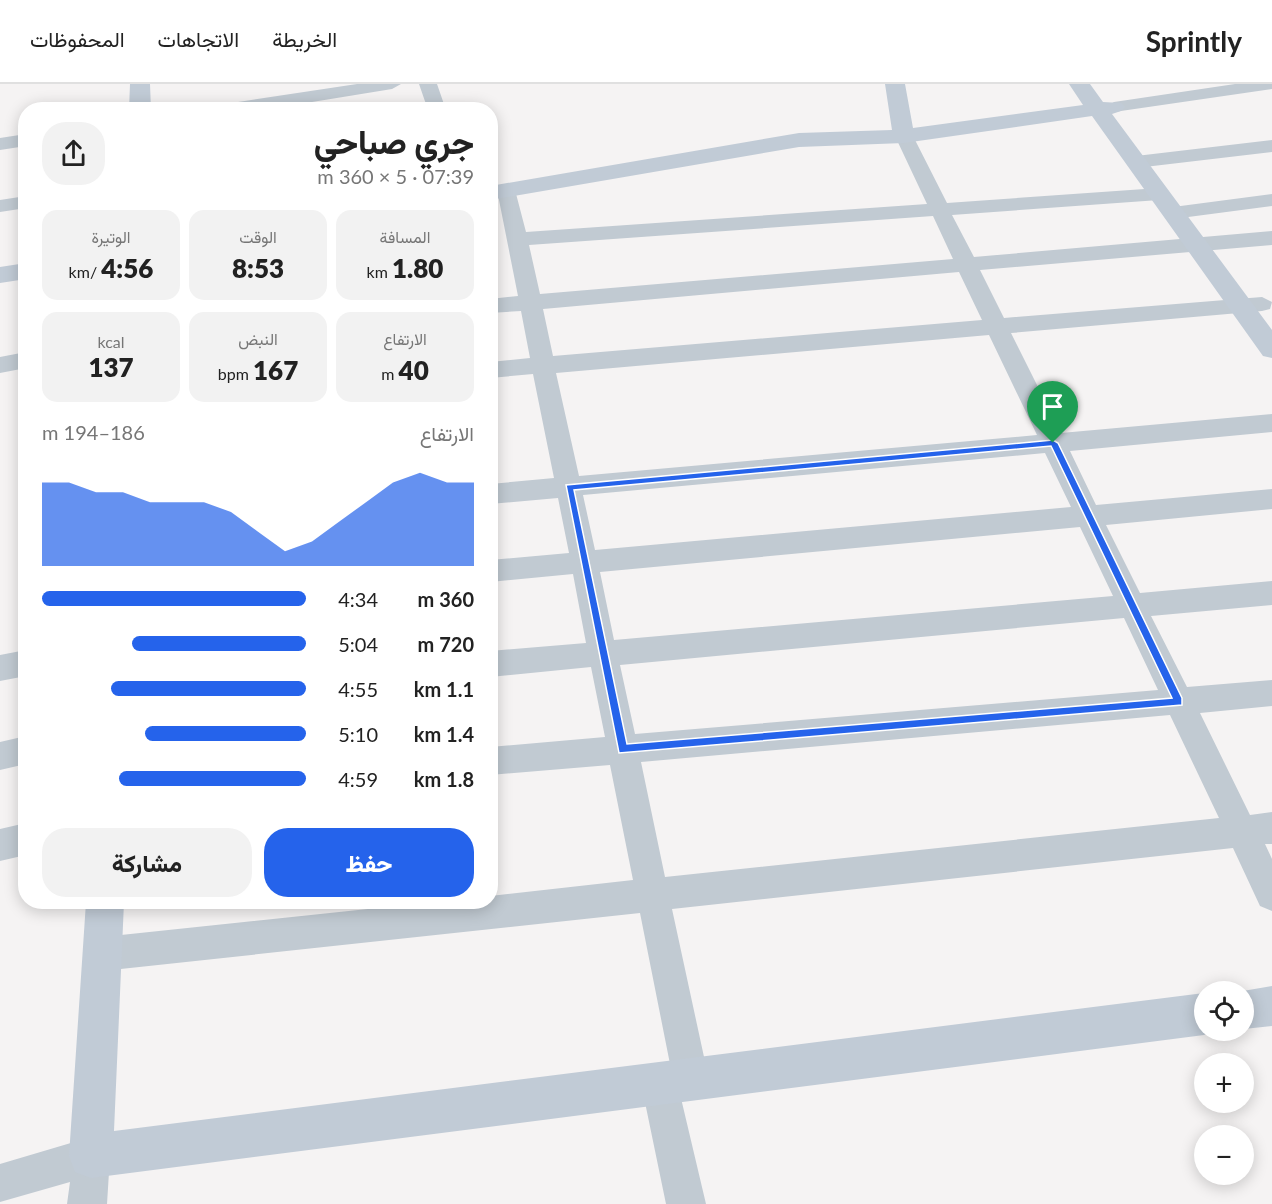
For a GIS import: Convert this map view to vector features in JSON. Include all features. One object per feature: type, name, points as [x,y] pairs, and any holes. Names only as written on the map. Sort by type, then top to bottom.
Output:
[{"type":"street","points":[[141,84],[141,102]]},
{"type":"street","points":[[276,102],[392,84]]},
{"type":"street","points":[[428,84],[434,102]]},
{"type":"street","points":[[895,84],[904,136],[1179,702],[1257,830],[1272,894]]},
{"type":"street","points":[[1079,84],[1105,108],[1206,244],[1261,305],[1272,349]]},
{"type":"street","points":[[1097,84],[1105,108]]},
{"type":"street","points":[[686,1204],[675,1082],[653,894],[518,239],[499,191],[799,140],[904,136],[1272,84]]},
{"type":"street","points":[[0,144],[18,141]]},
{"type":"street","points":[[1145,161],[1272,146]]},
{"type":"street","points":[[1145,161],[1158,194],[1182,212],[1272,200]]},
{"type":"street","points":[[518,239],[1158,194]]},
{"type":"street","points":[[0,206],[18,203]]},
{"type":"street","points":[[498,305],[1272,238]]},
{"type":"street","points":[[0,275],[18,272]]},
{"type":"street","points":[[498,369],[1261,305]]},
{"type":"street","points":[[0,365],[18,362]]},
{"type":"street","points":[[498,493],[1272,423]]},
{"type":"street","points":[[498,571],[1272,499]]},
{"type":"street","points":[[498,663],[1272,593]]},
{"type":"street","points":[[0,669],[18,665]]},
{"type":"street","points":[[498,760],[1272,693]]},
{"type":"street","points":[[0,756],[18,752]]},
{"type":"street","points":[[102,954],[1257,830]]},
{"type":"street","points":[[0,845],[18,840]]},
{"type":"street","points":[[87,1204],[105,909]]},
{"type":"street","points":[[1254,1008],[1272,1006]]},
{"type":"street","points":[[0,1183],[91,1156],[1194,1015]]},
{"type":"route","points":[[1053,443],[1179,702],[623,749],[569,487],[1053,443]]}]
